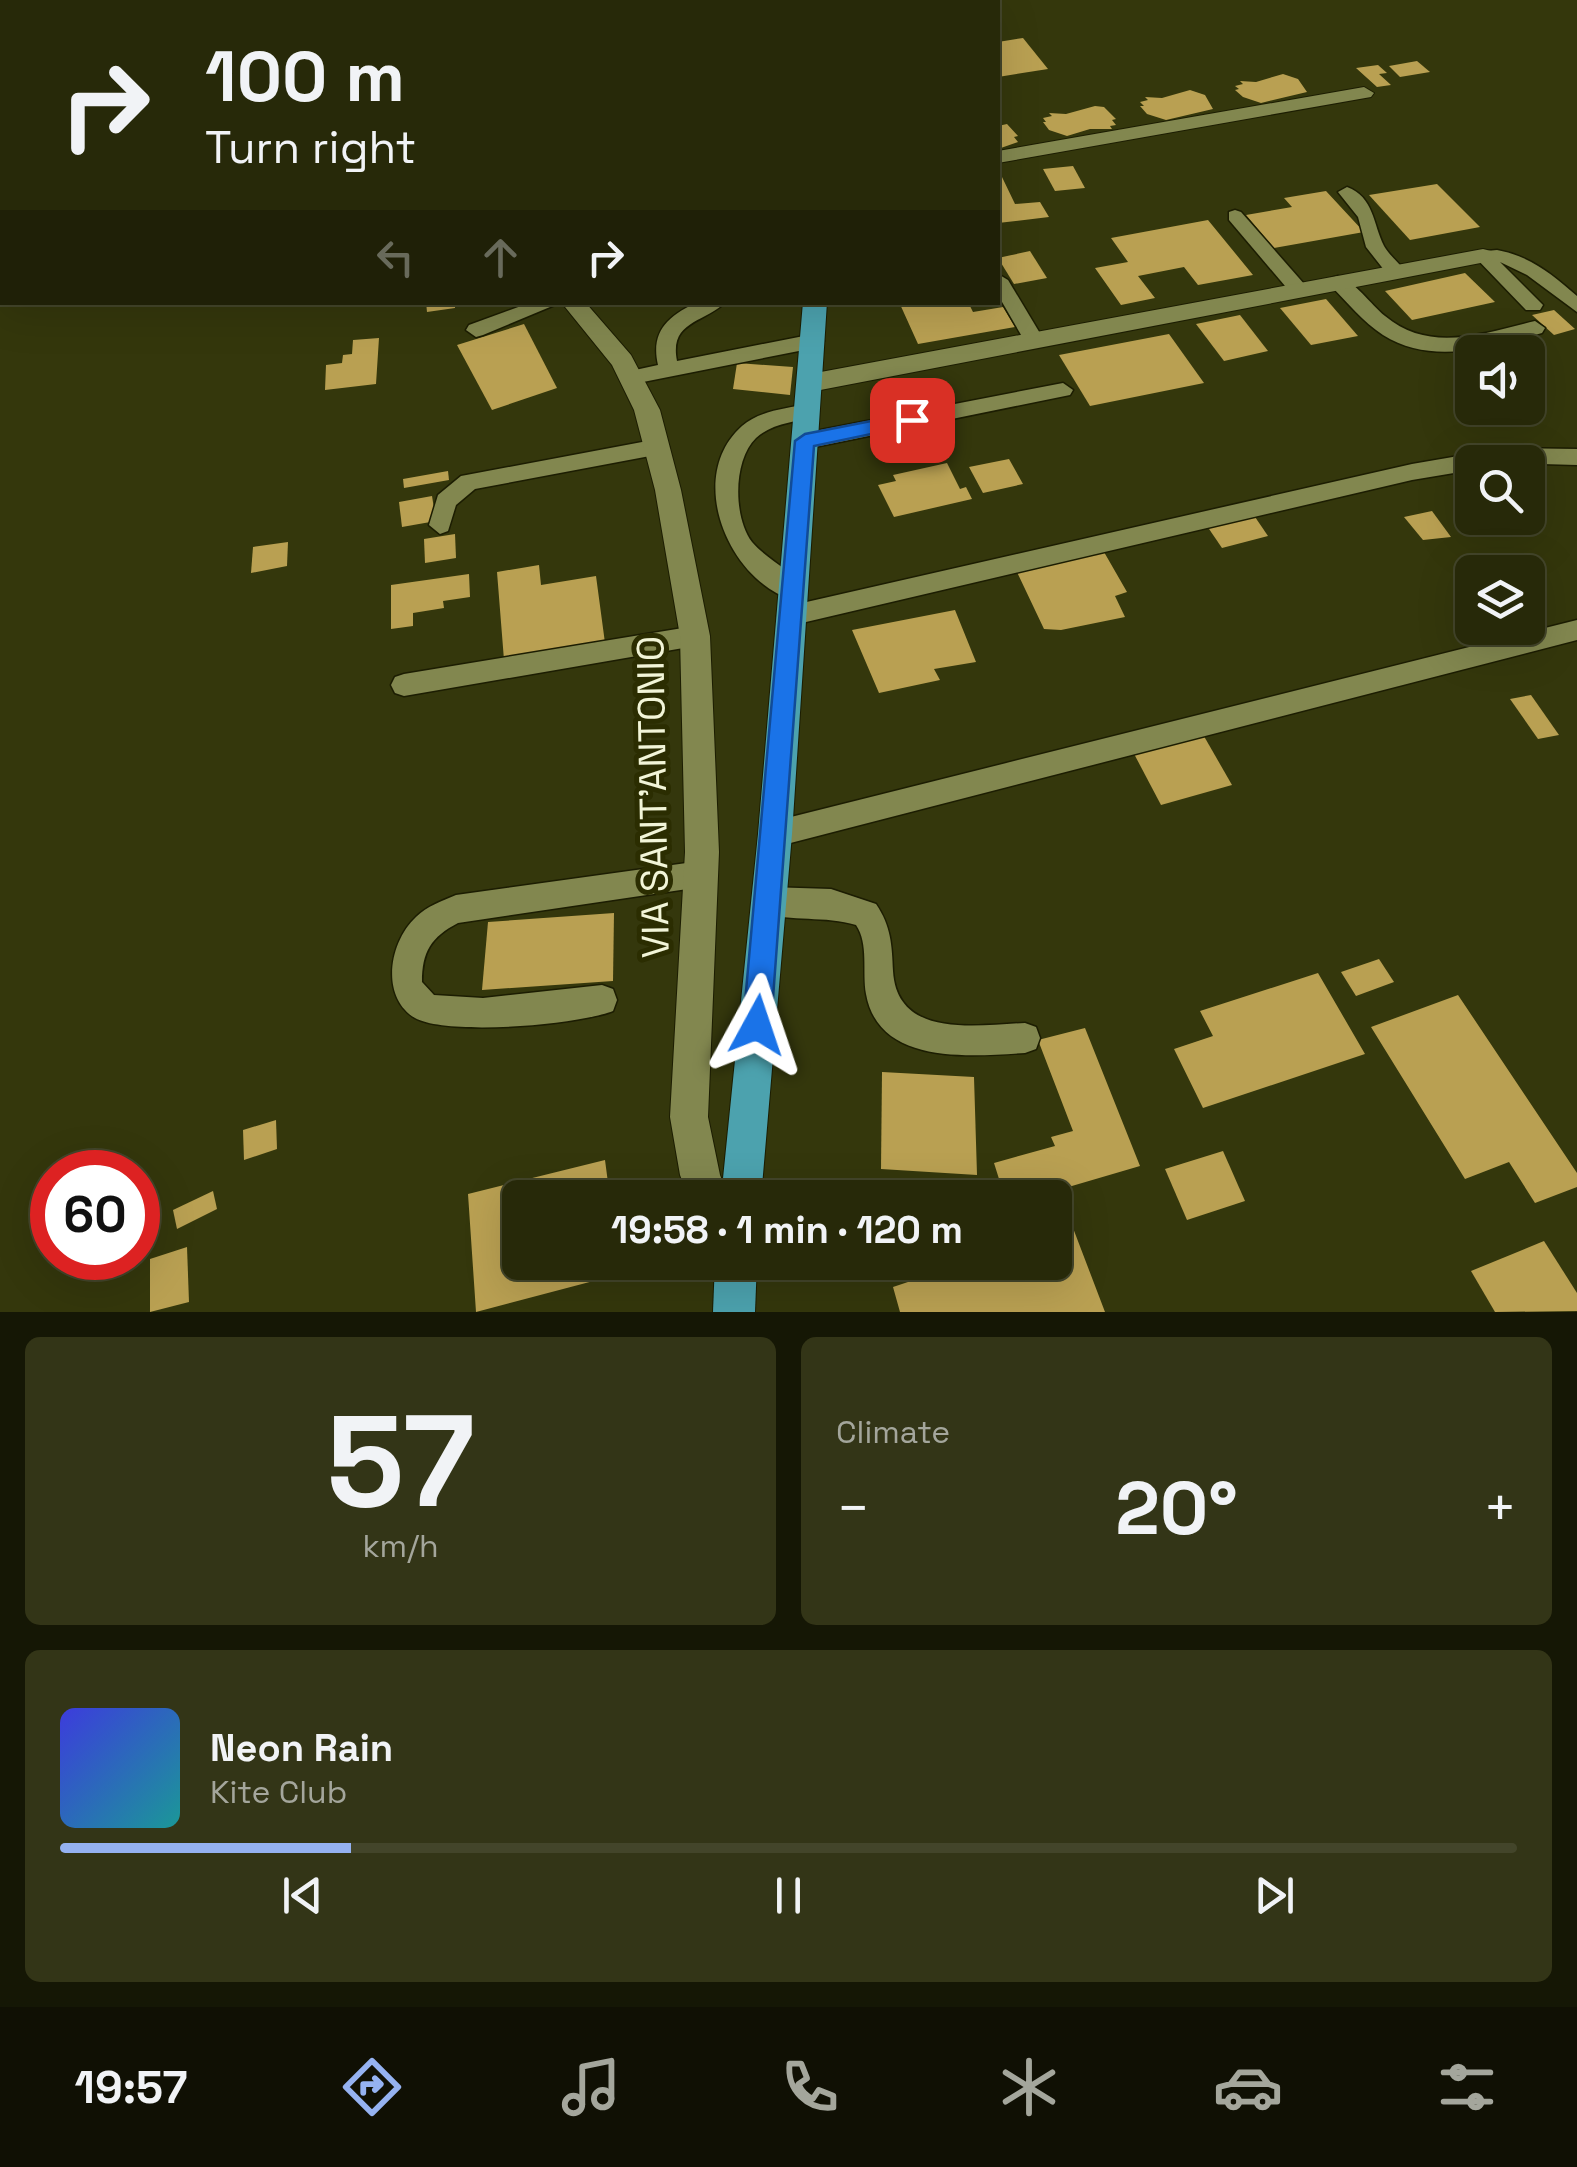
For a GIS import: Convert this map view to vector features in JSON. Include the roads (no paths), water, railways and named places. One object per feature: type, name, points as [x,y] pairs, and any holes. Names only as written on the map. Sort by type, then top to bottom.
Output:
[{"type":"main road","points":[[744,1180],[775,834],[815,305]]},
{"type":"main road","points":[[734,1312],[735,1280]]},
{"type":"street","points":[[1000,158],[1364,93]]},
{"type":"street","points":[[808,412],[1034,340],[1483,256]]},
{"type":"street","name":"VIA SANT'ANTONIO","points":[[574,305],[632,377],[658,447],[694,636],[701,874],[689,1117],[702,1180]]},
{"type":"lane","points":[[1347,192],[1366,216],[1375,247],[1395,272]]},
{"type":"lane","points":[[1235,216],[1298,288]]},
{"type":"lane","points":[[1483,256],[1502,255],[1520,261],[1577,306]]},
{"type":"lane","points":[[1483,256],[1533,305]]},
{"type":"lane","points":[[1338,282],[1393,333],[1422,345],[1453,346],[1534,328]]},
{"type":"lane","points":[[1000,283],[1034,340]]},
{"type":"lane","points":[[476,330],[545,305]]},
{"type":"lane","points":[[669,369],[664,346],[668,332],[679,319],[710,305]]},
{"type":"lane","points":[[632,377],[814,341]]},
{"type":"lane","points":[[1063,390],[808,412],[778,418],[748,434],[736,452],[730,521],[740,544],[791,603],[1412,472],[1505,456],[1577,457]]},
{"type":"lane","points":[[440,525],[446,501],[469,482],[658,447]]},
{"type":"lane","points":[[775,834],[1577,630]]},
{"type":"lane","points":[[404,685],[694,636]]},
{"type":"lane","points":[[602,1000],[446,1014],[420,1004],[411,993],[406,968],[417,936],[440,916],[456,909],[701,874]]},
{"type":"lane","points":[[768,902],[831,904],[866,914],[879,941],[881,996],[898,1024],[912,1032],[950,1040],[1025,1038]]}]
